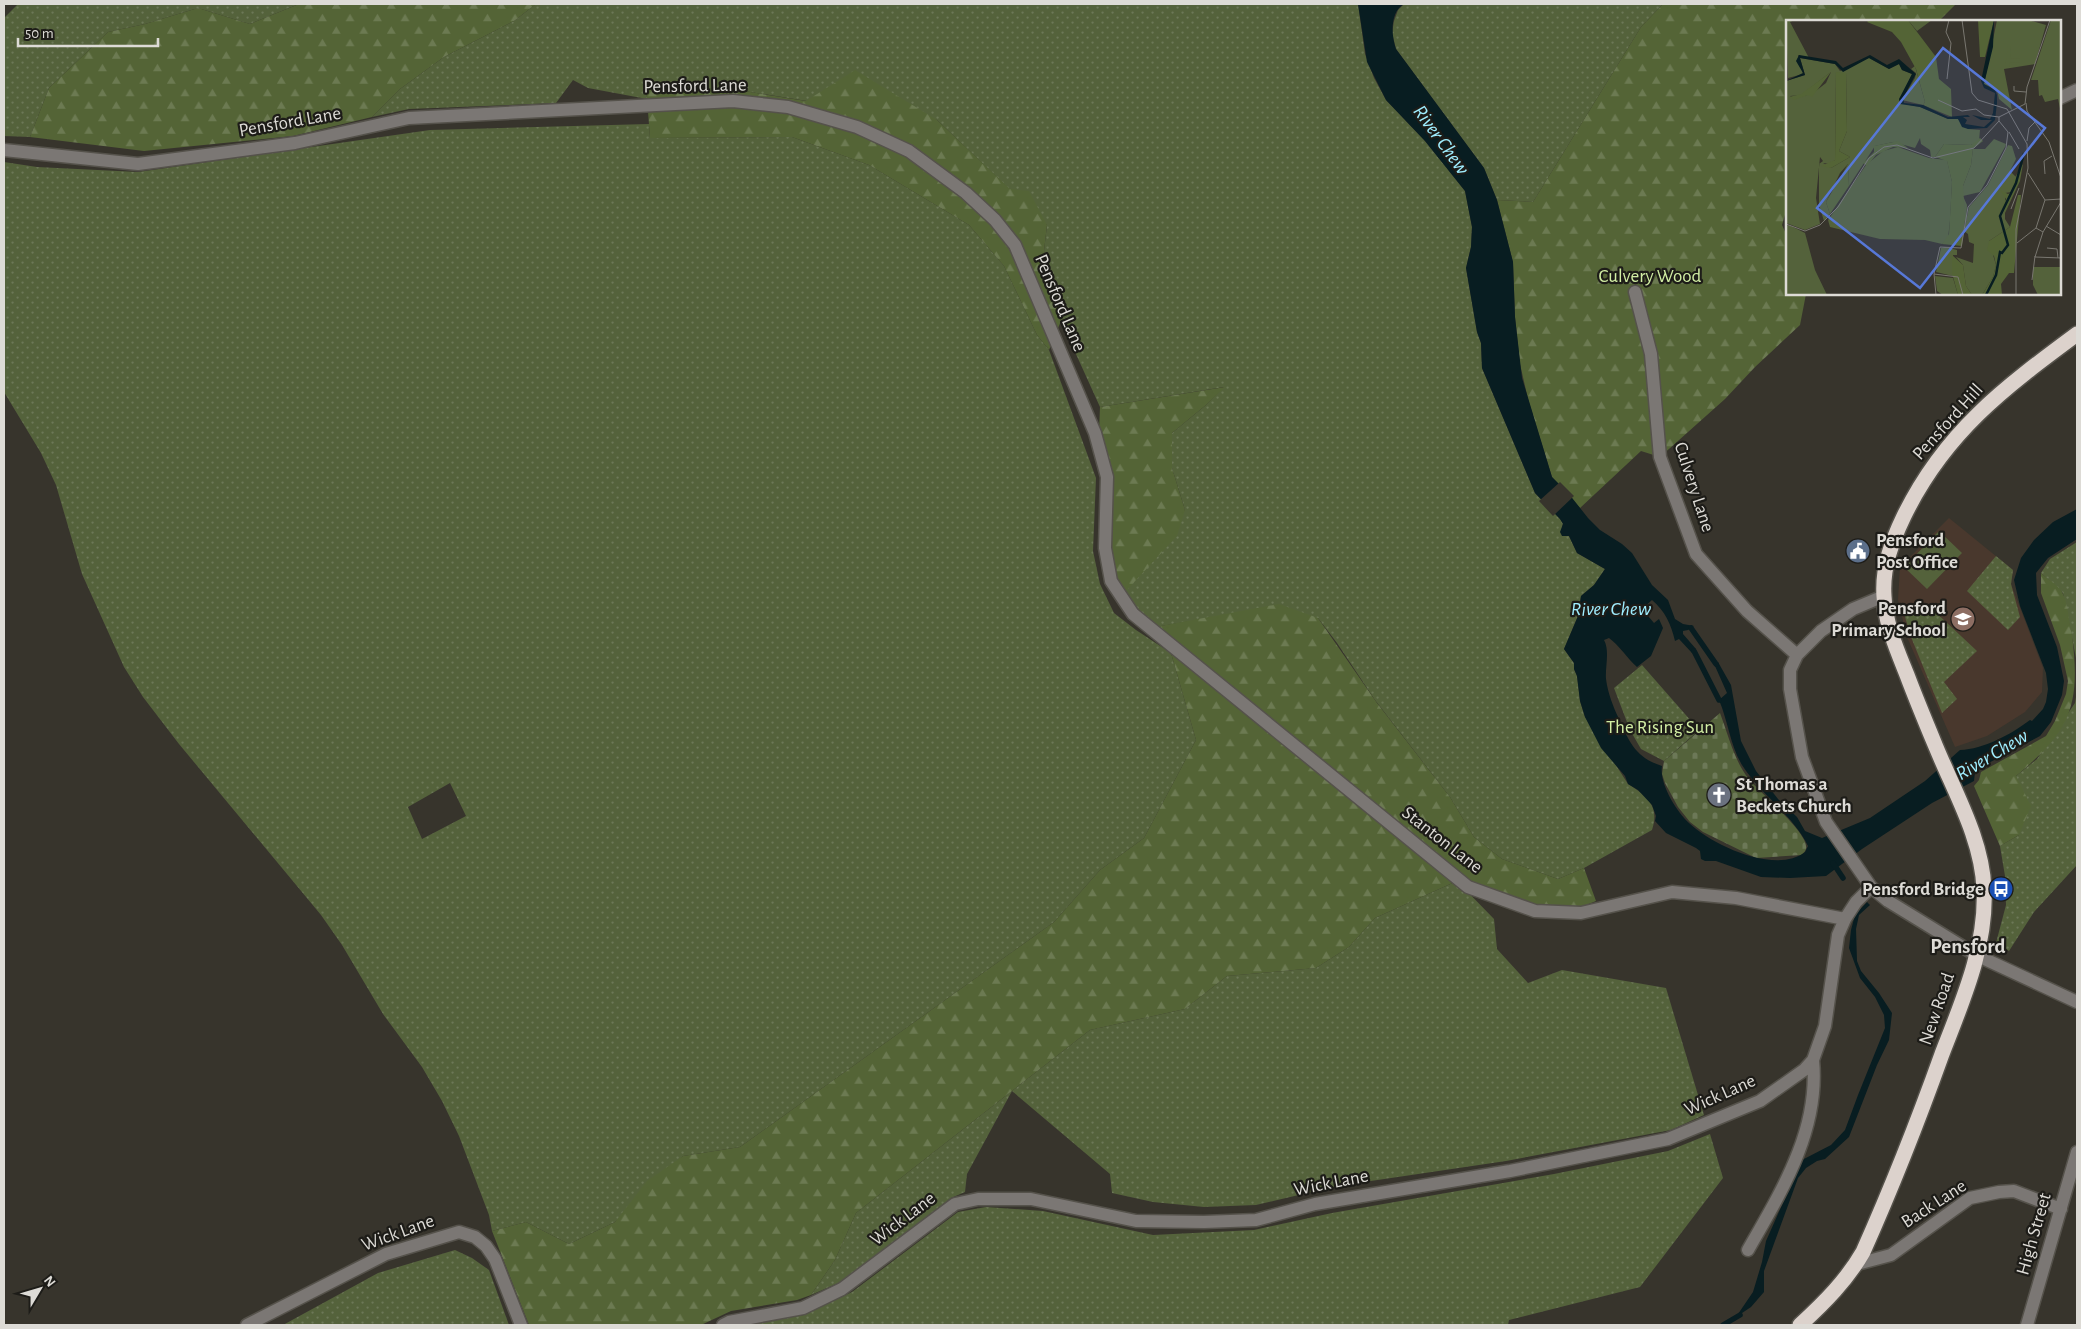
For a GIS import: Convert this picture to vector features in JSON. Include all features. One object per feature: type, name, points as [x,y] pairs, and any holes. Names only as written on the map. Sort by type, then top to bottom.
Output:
[{"type":"highway","name":"Pensford Hill","points":[[1884,596],[1886,566],[1894,538],[1932,466],[1959,433],[1988,404],[2077,334]]},
{"type":"highway","name":"New Road","points":[[1800,1325],[1824,1303],[1857,1264],[1896,1175],[1966,991],[1983,919],[1984,887],[1978,852],[1962,807],[1937,751],[1891,632],[1884,596]]},
{"type":"street","points":[[2061,98],[2077,90]]},
{"type":"street","name":"Pensford Lane","points":[[4,150],[138,164],[295,143],[409,118],[732,101],[788,107],[857,127],[910,151],[966,193],[995,220],[1015,245],[1095,433],[1108,477],[1105,548],[1111,581],[1133,614],[1177,651]]},
{"type":"street","name":"Culvery Lane","points":[[1635,292],[1651,354],[1660,457],[1696,554],[1747,611],[1796,654]]},
{"type":"street","points":[[1884,596],[1853,609],[1821,631],[1796,654],[1790,670],[1790,689],[1802,757],[1828,825],[1871,887],[1888,901],[1976,955],[2077,1002]]},
{"type":"street","name":"Stanton Lane","points":[[1177,651],[1468,887],[1535,911],[1581,913],[1672,892],[1736,898],[1845,919]]},
{"type":"street","points":[[1845,919],[1856,902],[1871,887]]},
{"type":"street","name":"Wick Lane","points":[[723,1325],[729,1322],[803,1308],[842,1289],[954,1204],[978,1199],[1031,1199],[1136,1221],[1204,1222],[1256,1220],[1314,1204],[1510,1171],[1668,1139],[1760,1101],[1804,1070],[1813,1060],[1825,1026],[1838,935],[1845,919]]},
{"type":"street","points":[[1748,1250],[1795,1162],[1801,1146],[1814,1095],[1813,1060]]},
{"type":"street","name":"High Street","points":[[2026,1325],[2077,1152]]},
{"type":"street","name":"Back Lane","points":[[1857,1264],[1891,1255],[1970,1198],[2014,1191],[2061,1209]]},
{"type":"street","name":"Wick Lane","points":[[246,1325],[386,1254],[459,1232],[474,1237],[486,1246],[495,1259],[520,1325]]},
{"type":"shaded area","name":"Pensford Primary School","points":[[1949,518],[2013,570],[2011,584],[2043,668],[2042,692],[2025,712],[1987,736],[1955,747],[1907,637],[1898,600],[1900,567]]},
{"type":"green space","points":[[18,4],[299,4],[250,24],[198,8],[145,24],[108,32],[49,88],[30,137],[4,136],[4,18]]},
{"type":"green space","points":[[299,4],[536,4],[514,21],[444,57],[400,89],[372,117],[293,136],[144,151],[30,137],[49,88],[108,32],[145,24],[198,8],[250,24]]},
{"type":"green space","points":[[536,4],[1358,4],[1365,54],[1374,78],[1386,100],[1425,141],[1465,191],[1472,227],[1471,247],[1466,268],[1477,332],[1481,343],[1482,368],[1535,493],[1563,523],[1561,532],[1563,536],[1569,536],[1577,553],[1605,569],[1594,585],[1581,596],[1578,616],[1564,649],[1574,663],[1580,701],[1585,717],[1628,784],[1650,802],[1654,814],[1652,830],[1584,868],[1558,879],[1502,859],[1474,837],[1450,797],[1375,700],[1318,618],[1197,620],[1155,627],[1136,611],[1123,594],[1185,510],[1172,468],[1172,433],[1206,405],[1224,387],[1100,407],[1061,321],[1044,251],[1047,225],[937,120],[825,91],[807,101],[738,90],[646,85],[647,99],[588,88],[573,80],[556,103],[409,109],[372,117],[400,89],[444,57],[514,21]]},
{"type":"green space","points":[[1404,4],[1663,4],[1641,27],[1533,202],[1497,200],[1484,168],[1396,49],[1392,33],[1394,21],[1398,10]]},
{"type":"green space","name":"Culvery Wood","points":[[1663,4],[1956,4],[1940,20],[1786,20],[1786,211],[1782,225],[1786,234],[1786,295],[1806,295],[1800,325],[1755,367],[1725,399],[1660,457],[1641,451],[1580,508],[1552,477],[1528,399],[1520,364],[1515,317],[1513,262],[1497,200],[1533,202],[1641,27]]},
{"type":"green space","points":[[855,70],[937,120],[1010,189],[1029,191],[1047,225],[1044,251],[1061,321],[1049,350],[1037,335],[1004,266],[969,225],[869,165],[792,137],[650,138],[646,85],[738,90],[806,101]]},
{"type":"green space","points":[[649,124],[650,138],[792,137],[869,165],[969,225],[1004,266],[1037,335],[1049,350],[1096,478],[1093,551],[1100,584],[1114,613],[1171,653],[1196,740],[1144,838],[1100,870],[1054,922],[740,1147],[683,1156],[615,1222],[569,1244],[526,1222],[492,1231],[489,1215],[459,1136],[442,1101],[422,1067],[383,1014],[342,945],[321,915],[179,744],[143,697],[124,667],[82,574],[56,485],[41,453],[4,392],[4,162],[37,167],[138,172],[430,130]],"holes":[[[450,783],[466,816],[422,839],[408,807]]]},
{"type":"green space","points":[[1225,387],[1172,433],[1172,468],[1185,510],[1177,536],[1123,594],[1115,580],[1109,546],[1099,432],[1100,407]]},
{"type":"green space","points":[[1939,531],[1962,553],[1927,589],[1904,567]]},
{"type":"green space","points":[[2077,542],[2077,663],[2063,593],[2041,573],[2050,559]]},
{"type":"green space","points":[[1996,556],[2013,570],[2011,584],[2020,617],[2008,630],[1967,591]]},
{"type":"green space","points":[[2041,573],[2059,588],[2066,603],[2072,635],[2075,681],[2068,716],[2060,731],[2049,745],[2016,776],[2031,806],[2019,835],[2000,846],[1974,786],[1979,780],[1981,772],[2046,736],[2055,721],[2066,694],[2068,681],[2060,645],[2041,593]]},
{"type":"green space","points":[[1279,604],[1318,618],[1377,703],[1450,797],[1474,837],[1502,859],[1558,879],[1584,868],[1596,901],[1581,907],[1536,906],[1469,886],[1155,627]]},
{"type":"green space","points":[[1930,607],[1977,651],[1944,682],[1957,699],[1942,713],[1911,637],[1903,610]]},
{"type":"green space","points":[[1171,653],[1457,881],[1375,918],[1349,947],[1316,968],[1227,976],[1185,1009],[1090,1030],[856,1213],[835,1260],[811,1295],[797,1300],[731,1311],[701,1325],[529,1325],[492,1231],[526,1222],[569,1244],[615,1222],[647,1181],[683,1156],[740,1147],[1054,922],[1100,870],[1144,838],[1196,740]]},
{"type":"green space","name":"The Rising Sun","points":[[1642,665],[1699,730],[1664,761],[1641,749],[1630,730],[1614,688]]},
{"type":"green space","points":[[2077,691],[2077,865],[2034,912],[2009,951],[1996,943],[2006,905],[2005,876],[2000,846],[2019,835],[2016,776],[2037,759],[2075,703]]},
{"type":"green space","points":[[1720,713],[1735,755],[1743,771],[1790,821],[1804,839],[1806,849],[1801,855],[1756,858],[1703,832],[1690,822],[1678,807],[1662,774],[1664,761]]},
{"type":"green space","points":[[1457,881],[1494,919],[1497,949],[1528,983],[1562,970],[1666,988],[1704,1115],[1671,1130],[1506,1161],[1337,1186],[1256,1205],[1204,1207],[1153,1202],[1112,1193],[1110,1174],[1012,1091],[1090,1030],[1185,1009],[1227,976],[1316,968],[1349,947],[1375,918]]},
{"type":"green space","points":[[1012,1091],[967,1174],[965,1192],[951,1198],[843,1281],[811,1295],[835,1260],[856,1213]]},
{"type":"green space","points":[[1710,1134],[1723,1178],[1640,1287],[1509,1320],[1508,1325],[747,1325],[804,1315],[852,1292],[958,1212],[986,1207],[1043,1211],[1153,1235],[1254,1230],[1332,1213],[1554,1174],[1668,1151]]},
{"type":"green space","points":[[455,1250],[472,1258],[489,1270],[509,1325],[283,1325],[378,1273]]},
{"type":"water","name":"River Chew","points":[[1358,4],[1404,4],[1396,12],[1394,18],[1393,37],[1396,49],[1484,168],[1497,200],[1513,262],[1515,317],[1522,378],[1552,477],[1600,530],[1632,553],[1652,585],[1668,600],[1675,619],[1683,624],[1694,626],[1683,631],[1683,634],[1696,649],[1692,653],[1679,639],[1675,641],[1667,618],[1652,600],[1642,609],[1654,623],[1659,619],[1663,628],[1651,656],[1637,667],[1613,641],[1609,638],[1604,640],[1607,649],[1607,684],[1613,705],[1630,742],[1646,759],[1662,766],[1663,780],[1666,788],[1684,818],[1699,832],[1728,848],[1762,859],[1778,860],[1793,858],[1805,852],[1808,846],[1794,824],[1758,786],[1738,757],[1719,700],[1727,693],[1715,666],[1718,662],[1731,685],[1741,741],[1756,771],[1778,799],[1797,817],[1805,831],[1822,838],[1870,818],[1925,781],[1960,750],[1987,744],[2014,731],[2030,720],[2032,721],[2043,709],[2046,702],[2048,689],[2046,673],[2020,606],[2014,580],[2021,558],[2034,540],[2053,522],[2077,509],[2077,539],[2048,558],[2036,573],[2037,595],[2057,647],[2064,681],[2062,695],[2051,722],[2040,736],[1979,768],[1975,772],[1974,781],[1932,803],[1862,849],[1826,876],[1761,877],[1716,861],[1705,861],[1701,859],[1700,851],[1696,848],[1666,833],[1655,821],[1656,816],[1652,805],[1638,790],[1628,784],[1625,776],[1601,748],[1585,717],[1580,701],[1574,663],[1564,649],[1578,616],[1581,596],[1594,585],[1605,569],[1577,553],[1569,536],[1562,536],[1560,532],[1563,524],[1560,519],[1535,493],[1482,368],[1481,343],[1477,332],[1466,268],[1471,247],[1472,227],[1465,191],[1425,141],[1386,100],[1367,62]]},
{"type":"water","points":[[1867,902],[1870,905],[1859,915],[1856,929],[1857,961],[1861,971],[1892,1013],[1889,1040],[1877,1065],[1849,1137],[1825,1159],[1817,1161],[1806,1168],[1798,1178],[1764,1271],[1764,1292],[1751,1307],[1736,1317],[1753,1292],[1766,1241],[1802,1160],[1831,1145],[1845,1130],[1885,1028],[1884,1015],[1875,997],[1860,978],[1849,948],[1855,915]]},
{"type":"pier","points":[[1560,482],[1574,496],[1553,516],[1539,501]]},
{"type":"waterway","name":"River Chew","points":[[1691,628],[1716,664]]},
{"type":"waterway","name":"River Chew","points":[[1694,651],[1719,700]]},
{"type":"waterway","points":[[1833,863],[1843,878]]},
{"type":"waterway","points":[[1723,1325],[1740,1315]]},
{"type":"place","name":"Pensford Post Office","points":[[1858,551]]},
{"type":"place","name":"Pensford Primary School","points":[[1963,619]]},
{"type":"place","name":"St Thomas a Beckets Church","points":[[1719,795]]},
{"type":"place","name":"Pensford Bridge","points":[[2001,889]]},
{"type":"district","name":"Pensford","points":[[1968,946]]}]
